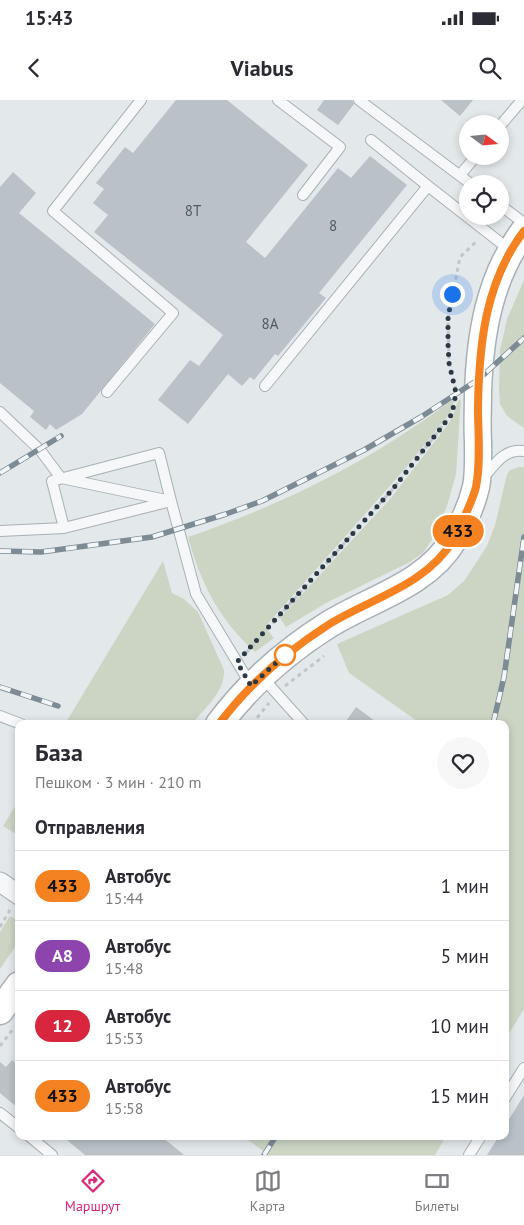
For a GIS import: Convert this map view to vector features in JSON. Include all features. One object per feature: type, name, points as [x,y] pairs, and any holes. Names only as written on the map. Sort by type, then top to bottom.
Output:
[{"type":"main road","points":[[224,720],[263,685],[290,650],[329,624],[416,579],[435,565],[454,539],[476,486],[478,391],[486,311],[496,282],[518,241]]},
{"type":"street","points":[[0,882],[15,899]]},
{"type":"lane","points":[[107,392],[173,314],[53,211],[142,100]]},
{"type":"lane","points":[[278,100],[340,147],[303,195]]},
{"type":"lane","points":[[359,100],[460,175],[468,165]]},
{"type":"lane","points":[[509,115],[522,100]]},
{"type":"lane","points":[[371,140],[486,232],[518,241]]},
{"type":"lane","points":[[265,386],[428,186]]},
{"type":"lane","points":[[509,212],[524,223]]},
{"type":"lane","points":[[0,412],[40,450],[61,478],[171,501]]},
{"type":"lane","points":[[476,486],[506,453],[516,450],[524,451]]},
{"type":"lane","points":[[64,528],[52,481],[159,453],[196,594],[237,662],[300,720]]},
{"type":"lane","points":[[0,530],[64,528],[171,501]]},
{"type":"lane","points":[[0,716],[15,722]]},
{"type":"lane","points":[[509,1092],[524,1068]]},
{"type":"lane","points":[[0,1113],[15,1125]]},
{"type":"lane","points":[[34,1140],[52,1155]]},
{"type":"lane","points":[[469,1155],[478,1140]]},
{"type":"path","points":[[237,662],[392,490],[452,414],[456,393],[449,363],[448,344],[448,319],[452,294],[460,257],[486,232]]},
{"type":"path","points":[[253,720],[263,685],[326,654]]},
{"type":"path","points":[[0,927],[15,902]]},
{"type":"path","points":[[0,1046],[10,1004]]},
{"type":"green space","points":[[524,280],[524,428],[507,416],[500,404],[499,389],[500,350],[507,319]]},
{"type":"green space","points":[[461,399],[456,474],[447,506],[435,535],[423,553],[410,562],[326,603],[286,627],[280,618],[391,498],[449,423],[458,401]]},
{"type":"green space","points":[[452,400],[454,402],[451,412],[404,470],[265,627],[274,638],[255,652],[242,640],[221,614],[205,585],[188,537],[259,510],[326,479],[390,443]]},
{"type":"green space","points":[[524,467],[524,1009],[509,1033],[509,720],[416,720],[349,673],[337,644],[448,595],[464,581],[487,546],[495,525],[507,474],[510,470]]},
{"type":"green space","points":[[163,561],[172,593],[184,599],[198,612],[224,670],[218,693],[196,720],[67,720]]},
{"type":"green space","points":[[15,806],[15,834],[3,826]]},
{"type":"green space","points":[[10,916],[15,919],[15,947],[0,969],[0,932]]},
{"type":"green space","points":[[248,1140],[444,1140],[435,1155],[269,1155]]},
{"type":"building","points":[[176,100],[227,100],[308,165],[246,242],[265,258],[338,168],[351,178],[370,156],[407,185],[319,293],[326,298],[278,356],[275,354],[254,380],[250,377],[242,386],[228,374],[188,424],[158,400],[190,360],[199,366],[223,335],[94,232],[108,215],[93,203],[104,189],[96,183],[125,147],[133,153]]},
{"type":"building","points":[[324,100],[352,100],[354,104],[338,125],[317,110]]},
{"type":"building","points":[[441,100],[473,100],[459,115]]},
{"type":"building","points":[[13,172],[36,193],[19,213],[155,324],[82,414],[56,430],[50,424],[46,430],[30,417],[34,411],[0,383],[0,187]]},
{"type":"building","points":[[356,707],[374,720],[347,720]]},
{"type":"building","points":[[12,1060],[15,1063],[15,1106],[0,1093],[0,1062],[6,1067]]},
{"type":"building","points":[[524,1095],[524,1155],[487,1155],[496,1140],[509,1140],[509,1119]]},
{"type":"building","points":[[67,1140],[166,1140],[184,1155],[85,1155]]},
{"type":"railway","points":[[0,551],[41,552],[152,537],[262,501],[364,450],[421,417],[479,379],[524,338]]},
{"type":"railway","points":[[0,473],[61,436]]},
{"type":"railway","points":[[494,720],[504,677],[524,537]]},
{"type":"railway","points":[[0,687],[58,706]]},
{"type":"railway","points":[[264,1155],[273,1140]]},
{"type":"bus line","name":"433","points":[[222,720],[251,686],[290,650],[329,624],[416,579],[435,565],[454,539],[468,510],[476,486],[478,391],[486,311],[506,259],[524,231]]},
{"type":"route","points":[[285,655],[290,650],[251,686],[237,662],[392,490],[452,414],[456,393],[449,363],[448,319],[452,294]]}]
